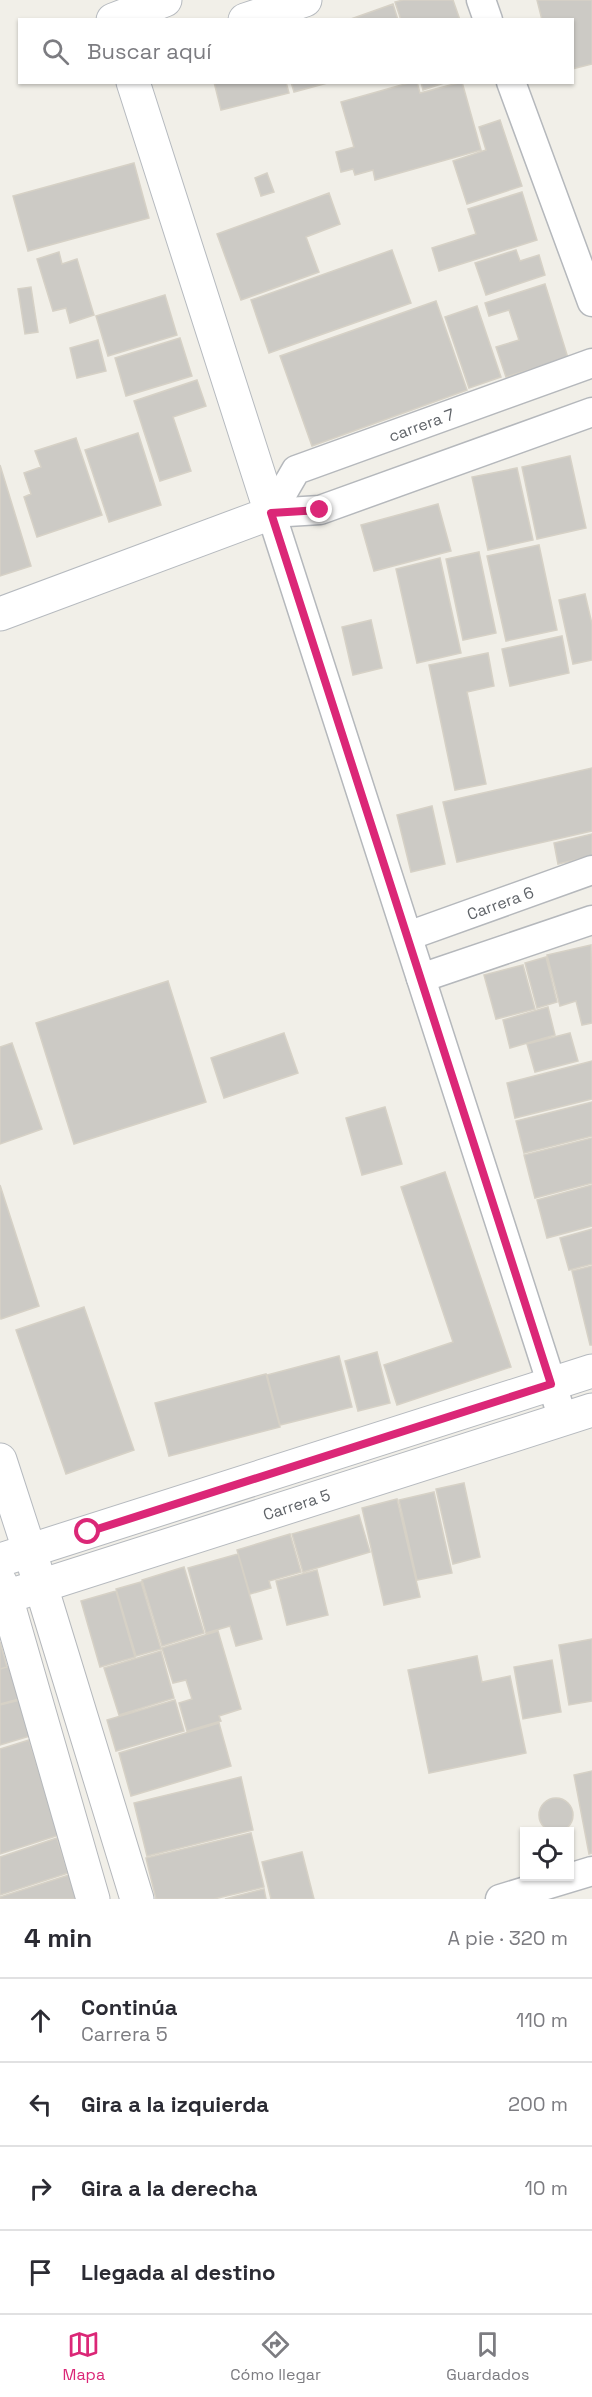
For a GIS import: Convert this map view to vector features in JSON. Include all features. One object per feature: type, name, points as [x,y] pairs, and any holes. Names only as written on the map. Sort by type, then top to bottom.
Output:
[{"type":"main road","points":[[115,18],[165,0]]},
{"type":"main road","points":[[251,18],[305,0]]},
{"type":"main road","points":[[0,614],[271,513],[134,84]]},
{"type":"main road","points":[[14,1556],[592,1371]]},
{"type":"main road","name":"Carrera 5","points":[[2,1593],[41,1586],[577,1414]]},
{"type":"main road","points":[[0,1460],[14,1556],[41,1586],[137,1899]]},
{"type":"main road","points":[[2,1593],[93,1899]]},
{"type":"street","points":[[481,0],[487,18]]},
{"type":"street","points":[[512,84],[592,302]]},
{"type":"street","name":"carrera 7","points":[[271,513],[297,470],[592,363]]},
{"type":"street","points":[[577,1414],[551,1384],[271,513],[320,510],[592,412]]},
{"type":"street","name":"Carrera 6","points":[[408,936],[592,870]]},
{"type":"street","points":[[421,978],[592,920]]},
{"type":"street","points":[[500,1899],[592,1871]]},
{"type":"building","points":[[453,0],[459,18],[400,18],[395,2]]},
{"type":"building","points":[[537,0],[592,0],[592,64],[574,68],[574,18],[542,18]]},
{"type":"building","points":[[393,4],[397,18],[354,18]]},
{"type":"building","points":[[214,84],[287,84],[289,93],[221,110]]},
{"type":"building","points":[[292,84],[323,84],[294,92]]},
{"type":"building","points":[[405,84],[418,84],[420,93],[463,84],[481,150],[375,180],[373,170],[355,175],[353,169],[341,172],[336,152],[354,147],[341,102]]},
{"type":"building","points":[[422,84],[441,84],[423,90]]},
{"type":"building","points":[[500,120],[522,186],[467,204],[453,161],[486,150],[479,127]]},
{"type":"building","points":[[134,163],[149,218],[28,251],[13,196]]},
{"type":"building","points":[[267,173],[274,192],[261,196],[255,178]]},
{"type":"building","points":[[522,192],[537,240],[439,271],[432,248],[476,234],[468,209]]},
{"type":"building","points":[[329,193],[340,224],[306,237],[319,272],[241,300],[217,234]]},
{"type":"building","points":[[392,250],[411,303],[269,353],[251,300]]},
{"type":"building","points":[[516,250],[520,261],[539,255],[545,275],[486,295],[475,263]]},
{"type":"building","points":[[59,252],[62,264],[77,259],[94,315],[70,323],[66,308],[53,311],[37,259]]},
{"type":"building","points":[[545,284],[568,358],[506,377],[496,347],[519,340],[509,310],[489,316],[485,303]]},
{"type":"building","points":[[31,287],[38,332],[25,334],[18,289]]},
{"type":"building","points":[[165,295],[177,335],[108,356],[96,316]]},
{"type":"building","points":[[436,301],[467,390],[312,446],[280,356]]},
{"type":"building","points":[[477,306],[501,377],[469,388],[445,317]]},
{"type":"building","points":[[180,338],[192,376],[126,396],[115,358]]},
{"type":"building","points":[[98,340],[106,371],[77,378],[70,348]]},
{"type":"building","points":[[197,380],[206,406],[173,417],[191,471],[160,481],[134,401]]},
{"type":"building","points":[[138,433],[161,505],[109,522],[85,450]]},
{"type":"building","points":[[76,438],[102,515],[37,537],[24,497],[31,494],[24,473],[41,467],[35,451]]},
{"type":"building","points":[[570,456],[586,528],[537,539],[522,467]]},
{"type":"building","points":[[0,465],[31,566],[0,576]]},
{"type":"building","points":[[517,468],[533,540],[488,550],[472,477]]},
{"type":"building","points":[[438,504],[451,551],[374,571],[361,525]]},
{"type":"building","points":[[539,545],[557,630],[506,641],[487,556]]},
{"type":"building","points":[[479,552],[496,633],[463,640],[446,559]]},
{"type":"building","points":[[440,558],[461,653],[417,663],[396,569]]},
{"type":"building","points":[[585,594],[592,624],[592,660],[573,664],[559,600]]},
{"type":"building","points":[[371,620],[382,668],[353,675],[342,627]]},
{"type":"building","points":[[562,636],[569,673],[510,686],[502,649]]},
{"type":"building","points":[[488,653],[494,686],[467,692],[486,784],[455,790],[429,665]]},
{"type":"building","points":[[592,768],[592,831],[457,862],[443,802]]},
{"type":"building","points":[[432,806],[445,864],[411,872],[397,815]]},
{"type":"building","points":[[592,834],[592,856],[558,864],[554,843]]},
{"type":"building","points":[[591,945],[592,1023],[582,1025],[576,1001],[560,1006],[547,955]]},
{"type":"building","points":[[546,957],[557,1002],[537,1008],[525,963]]},
{"type":"building","points":[[523,965],[535,1009],[496,1019],[484,975]]},
{"type":"building","points":[[168,981],[206,1102],[74,1144],[36,1023]]},
{"type":"building","points":[[548,1007],[555,1035],[510,1048],[503,1020]]},
{"type":"building","points":[[284,1033],[298,1073],[224,1098],[211,1058]]},
{"type":"building","points":[[570,1033],[578,1061],[535,1072],[527,1044]]},
{"type":"building","points":[[12,1043],[42,1129],[0,1144],[0,1047]]},
{"type":"building","points":[[592,1061],[592,1099],[515,1118],[507,1083]]},
{"type":"building","points":[[592,1102],[592,1136],[524,1153],[516,1121]]},
{"type":"building","points":[[385,1107],[402,1164],[362,1175],[346,1118]]},
{"type":"building","points":[[592,1138],[592,1183],[535,1198],[524,1155]]},
{"type":"building","points":[[445,1172],[511,1367],[397,1405],[384,1365],[453,1342],[401,1187]]},
{"type":"building","points":[[0,1185],[39,1306],[1,1319],[0,1315]]},
{"type":"building","points":[[592,1185],[592,1226],[547,1238],[537,1200]]},
{"type":"building","points":[[592,1229],[592,1264],[569,1270],[560,1238]]},
{"type":"building","points":[[592,1266],[592,1345],[590,1345],[572,1271]]},
{"type":"building","points":[[84,1307],[134,1450],[66,1474],[16,1330]]},
{"type":"building","points":[[377,1352],[390,1403],[358,1411],[345,1361]]},
{"type":"building","points":[[339,1356],[352,1407],[280,1425],[267,1375]]},
{"type":"building","points":[[266,1374],[280,1427],[169,1456],[155,1403]]},
{"type":"building","points":[[464,1483],[480,1557],[453,1564],[436,1489]]},
{"type":"building","points":[[434,1492],[452,1573],[417,1580],[399,1500]]},
{"type":"building","points":[[397,1499],[420,1597],[384,1605],[362,1508]]},
{"type":"building","points":[[359,1515],[370,1552],[303,1572],[292,1534]]},
{"type":"building","points":[[290,1534],[301,1572],[269,1581],[271,1588],[250,1594],[237,1550]]},
{"type":"building","points":[[238,1554],[262,1639],[236,1646],[230,1626],[206,1633],[188,1568]]},
{"type":"building","points":[[184,1567],[204,1633],[162,1646],[142,1580]]},
{"type":"building","points":[[317,1570],[328,1615],[287,1625],[276,1581]]},
{"type":"building","points":[[141,1582],[161,1649],[136,1656],[116,1589]]},
{"type":"building","points":[[116,1591],[135,1657],[100,1667],[81,1601]]},
{"type":"building","points":[[218,1631],[241,1709],[219,1716],[221,1721],[187,1731],[179,1703],[192,1699],[186,1680],[173,1683],[162,1648]]},
{"type":"building","points":[[592,1639],[592,1701],[569,1705],[559,1645]]},
{"type":"building","points":[[0,1642],[7,1667],[0,1669]]},
{"type":"building","points":[[161,1651],[174,1698],[119,1715],[104,1668]]},
{"type":"building","points":[[477,1656],[482,1682],[510,1676],[526,1753],[429,1773],[408,1670]]},
{"type":"building","points":[[552,1660],[561,1712],[523,1719],[514,1667]]},
{"type":"building","points":[[10,1666],[19,1699],[0,1704],[0,1669]]},
{"type":"building","points":[[20,1700],[30,1736],[0,1745],[0,1705]]},
{"type":"building","points":[[175,1700],[184,1731],[116,1751],[107,1720]]},
{"type":"building","points":[[219,1723],[231,1766],[131,1796],[119,1753]]},
{"type":"building","points":[[29,1740],[59,1835],[0,1854],[0,1749]]},
{"type":"building","points":[[592,1771],[592,1853],[589,1854],[574,1775]]},
{"type":"building","points":[[241,1777],[253,1830],[147,1856],[134,1803]]},
{"type":"building","points":[[549,1799],[563,1799],[572,1808],[572,1822],[568,1827],[544,1827],[540,1822],[540,1808]]},
{"type":"building","points":[[251,1833],[264,1887],[214,1899],[156,1899],[146,1858]]},
{"type":"building","points":[[57,1838],[68,1873],[0,1895],[0,1857]]},
{"type":"building","points":[[302,1852],[314,1899],[271,1899],[262,1862]]},
{"type":"building","points":[[69,1875],[76,1899],[0,1899],[0,1897]]},
{"type":"building","points":[[264,1889],[266,1899],[225,1899]]},
{"type":"route","points":[[88,1532],[551,1384],[271,513],[320,510]]}]
